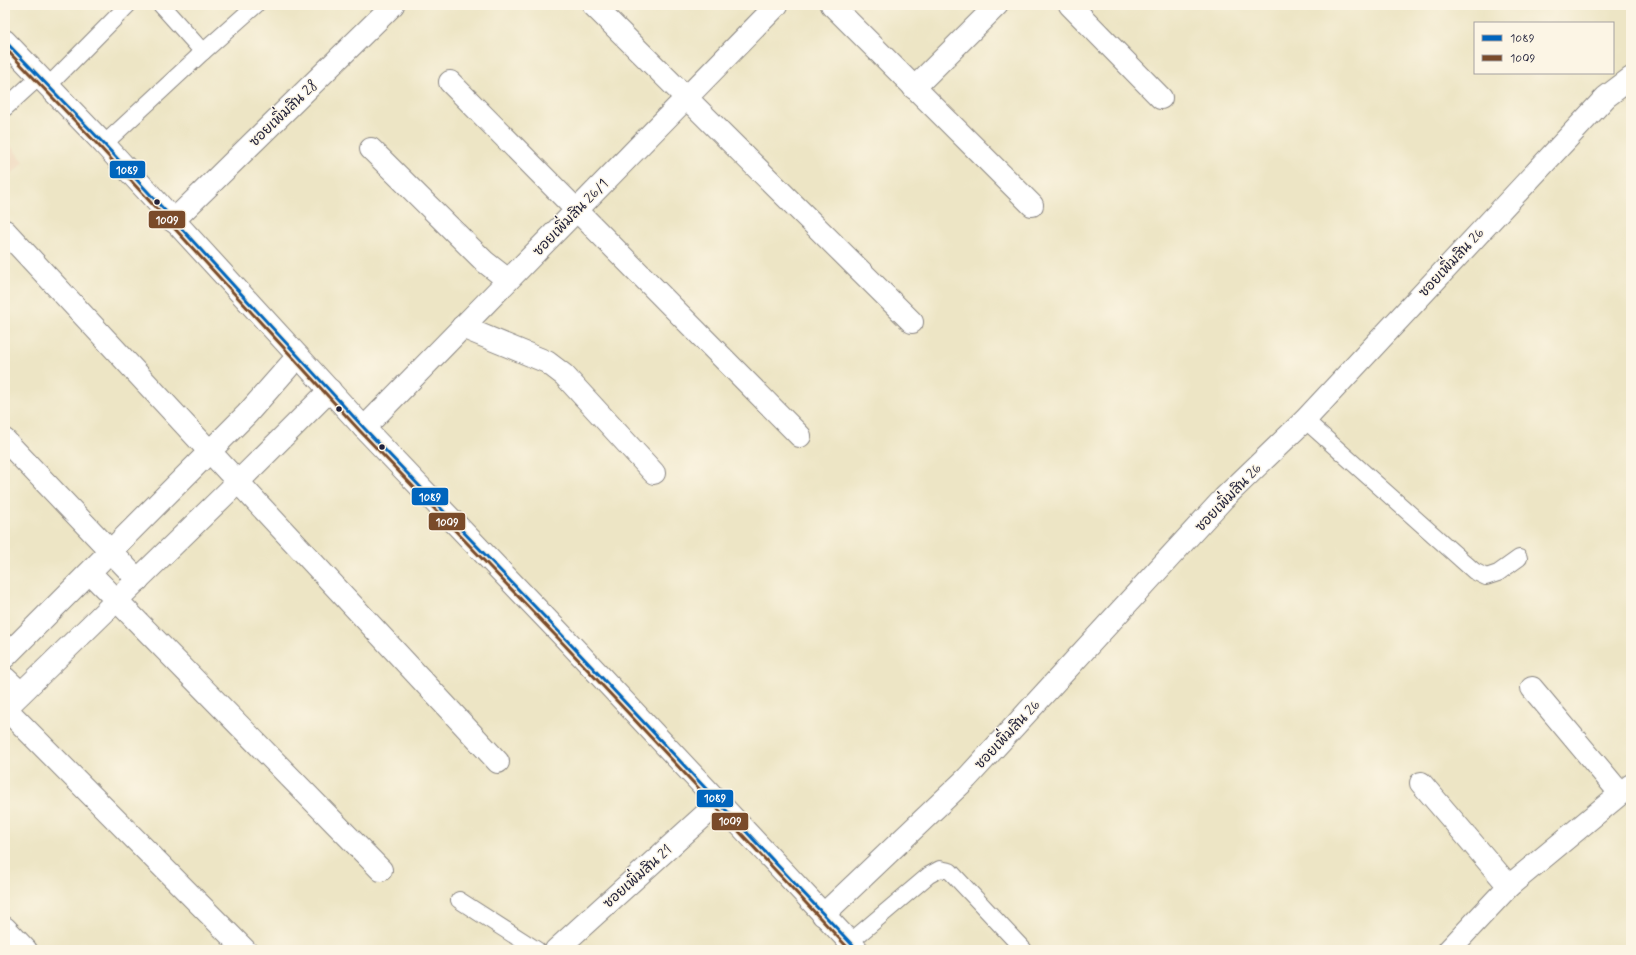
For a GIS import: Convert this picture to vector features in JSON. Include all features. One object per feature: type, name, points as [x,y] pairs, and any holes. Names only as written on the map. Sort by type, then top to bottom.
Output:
[{"type":"street","name":"ซอยเพิ่มสิน 28","points":[[173,221],[393,5]]},
{"type":"street","points":[[593,5],[912,322]]},
{"type":"street","name":"ซอยเพิ่มสิน 26/1","points":[[364,428],[777,5]]},
{"type":"street","points":[[832,5],[1032,205]]},
{"type":"street","points":[[914,88],[997,5]]},
{"type":"street","points":[[1070,5],[1161,98]]},
{"type":"street","points":[[5,42],[104,144],[364,428],[561,634],[853,946]]},
{"type":"street","name":"ซอยเพิ่มสิน 26","points":[[824,914],[967,778],[1224,498],[1305,420],[1606,97],[1631,78]]},
{"type":"street","points":[[450,82],[800,436]]},
{"type":"street","points":[[371,149],[485,262],[508,280]]},
{"type":"street","points":[[5,231],[498,762]]},
{"type":"street","points":[[462,327],[547,362],[564,375],[654,473]]},
{"type":"street","points":[[5,657],[247,414],[298,356]]},
{"type":"street","points":[[245,950],[5,709],[238,482],[330,390]]},
{"type":"street","points":[[5,440],[138,580]]},
{"type":"street","points":[[90,573],[381,870]]},
{"type":"street","points":[[5,678],[21,693]]},
{"type":"street","points":[[1449,950],[1509,886],[1626,789],[1532,688]]},
{"type":"street","points":[[1421,783],[1509,886]]},
{"type":"street","name":"ซอยเพิ่มสิน 21","points":[[556,950],[718,803]]},
{"type":"street","points":[[5,928],[26,950]]},
{"type":"lane","points":[[5,108],[44,81],[128,5]]},
{"type":"lane","points":[[160,5],[203,52]]},
{"type":"lane","points":[[104,144],[256,5]]},
{"type":"lane","points":[[1305,420],[1474,570],[1486,577],[1498,573],[1519,558]]},
{"type":"lane","points":[[853,946],[929,875],[940,869],[950,871],[1024,950]]},
{"type":"lane","points":[[459,900],[536,950]]},
{"type":"shaded area","points":[[5,139],[24,162],[5,180]]},
{"type":"transit line","name":"1089","points":[[5,41],[104,144],[364,428],[561,634],[857,950]]},
{"type":"transit line","name":"1009","points":[[5,48],[100,147],[360,431],[557,637],[850,950]]}]
